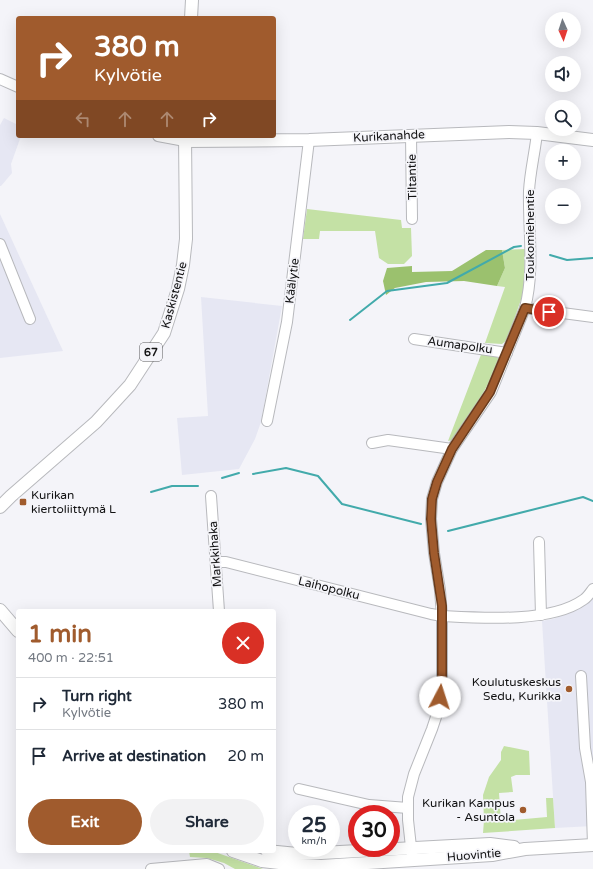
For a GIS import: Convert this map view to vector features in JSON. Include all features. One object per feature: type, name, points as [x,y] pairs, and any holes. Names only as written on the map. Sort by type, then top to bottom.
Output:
[{"type":"main road","points":[[190,16],[192,0]]},
{"type":"main road","name":"Kurikanahde","points":[[185,138],[309,140],[509,132],[537,133],[593,140]]},
{"type":"main road","name":"Kaskistentie","points":[[0,507],[96,422],[130,385],[164,333],[178,290],[186,239],[185,138]]},
{"type":"main road","points":[[0,610],[16,628]]},
{"type":"main road","name":"Huovintie","points":[[340,853],[492,855],[525,849],[593,845]]},
{"type":"main road","name":"Huovintie","points":[[276,852],[288,853]]},
{"type":"main road","name":"Huovintie","points":[[239,853],[262,861],[321,867],[412,854]]},
{"type":"street","points":[[0,79],[16,86]]},
{"type":"street","name":"Toukomiehentie","points":[[412,854],[408,797],[414,774],[439,708],[442,686],[442,616],[431,519],[432,499],[437,482],[452,449],[490,392],[525,308],[529,294],[530,269],[529,190],[537,133]]},
{"type":"street","name":"Tiltantie","points":[[411,135],[412,218]]},
{"type":"street","name":"Käälytie","points":[[267,421],[287,322],[309,140]]},
{"type":"street","points":[[0,244],[30,319]]},
{"type":"street","points":[[525,308],[593,317]]},
{"type":"street","name":"Aumapolku","points":[[414,339],[507,353]]},
{"type":"street","points":[[372,443],[388,440],[452,449]]},
{"type":"street","name":"Markkihaka","points":[[211,496],[219,609]]},
{"type":"street","points":[[539,542],[541,615]]},
{"type":"street","name":"Laihopolku","points":[[216,562],[226,562],[442,616],[516,617],[541,615],[567,609],[583,600],[593,589]]},
{"type":"street","points":[[581,676],[585,748],[591,782],[593,845]]},
{"type":"street","points":[[299,789],[369,805],[408,808]]},
{"type":"street","points":[[151,869],[207,864],[219,869]]},
{"type":"shaded area","points":[[4,118],[16,124],[16,138],[20,138],[11,164],[12,173],[1,186],[0,186],[0,125]]},
{"type":"shaded area","points":[[0,214],[63,351],[0,358]]},
{"type":"shaded area","points":[[201,297],[282,306],[261,422],[255,439],[239,469],[182,475],[177,418],[208,416]]},
{"type":"shaded area","name":"Koulutuskeskus Sedu, Kurikka","points":[[593,597],[593,826],[555,828],[542,621],[553,619],[572,612],[589,602]]},
{"type":"green space","points":[[307,209],[401,220],[402,228],[411,228],[412,256],[404,264],[388,264],[379,258],[375,231],[320,231],[319,239],[303,239]]},
{"type":"green space","points":[[525,249],[524,291],[507,340],[502,344],[485,343],[505,287],[497,286],[505,268],[502,250]]},
{"type":"green space","points":[[486,250],[502,250],[505,268],[497,286],[464,281],[426,282],[395,288],[386,295],[383,281],[387,268],[412,266],[412,272],[452,271]]},
{"type":"green space","points":[[482,352],[495,354],[499,360],[495,371],[453,440],[448,441]]},
{"type":"green space","points":[[504,746],[529,751],[530,775],[516,775],[511,777],[513,792],[499,793],[501,821],[547,817],[546,798],[553,798],[555,828],[483,833],[483,795],[489,777],[501,760],[501,752]]},
{"type":"green space","points":[[189,853],[218,853],[263,869],[235,869],[224,863],[207,858],[190,857]]},
{"type":"waterway","points":[[350,320],[387,291],[447,283],[514,247],[521,246]]},
{"type":"waterway","points":[[550,255],[567,260],[593,258]]},
{"type":"waterway","points":[[253,474],[286,468],[318,476],[342,504],[421,524]]},
{"type":"waterway","points":[[222,478],[239,473]]},
{"type":"waterway","points":[[151,492],[172,486],[198,486]]},
{"type":"waterway","points":[[448,531],[583,497],[593,501]]},
{"type":"place","name":"Kurikan kiertoliittymä L","points":[[23,502]]},
{"type":"place","name":"Koulutuskeskus Sedu, Kurikka","points":[[569,689]]},
{"type":"place","name":"Kurikan Kampus - Asuntola","points":[[523,810]]},
{"type":"route","points":[[440,697],[442,686],[442,606],[434,553],[431,519],[432,499],[437,482],[452,449],[490,392],[525,308],[549,312]]}]
